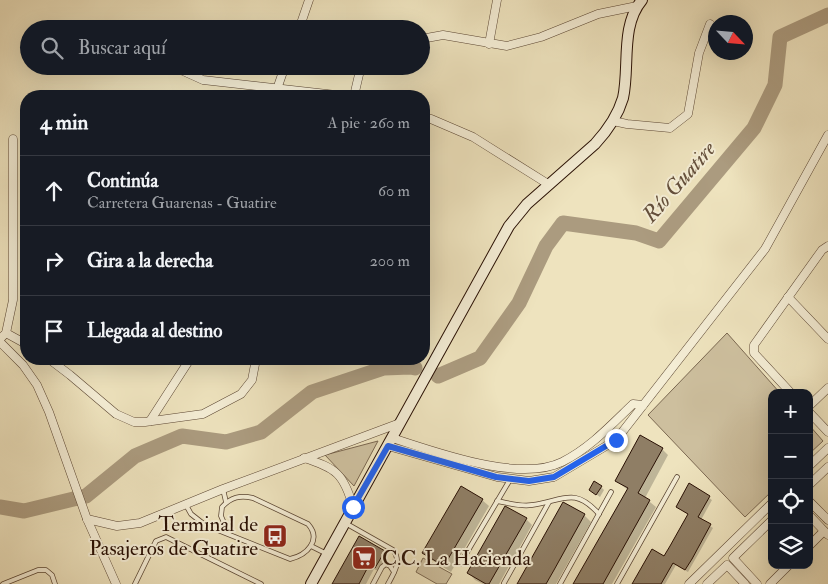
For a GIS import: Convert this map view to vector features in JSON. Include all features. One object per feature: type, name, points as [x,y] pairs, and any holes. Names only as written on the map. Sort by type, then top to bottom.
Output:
[{"type":"main road","points":[[311,584],[509,226],[527,204],[595,144],[613,120],[622,99],[628,37],[639,3]]},
{"type":"street","points":[[302,20],[309,0]]},
{"type":"street","points":[[489,44],[497,0]]},
{"type":"street","points":[[430,37],[443,35],[507,46],[541,37],[598,14],[639,3]]},
{"type":"street","points":[[613,120],[627,124],[670,128],[688,114],[699,53],[708,29]]},
{"type":"street","points":[[192,75],[203,80],[281,90]]},
{"type":"street","points":[[277,89],[282,75]]},
{"type":"street","points":[[355,90],[359,75]]},
{"type":"street","points":[[430,119],[472,137],[548,184]]},
{"type":"street","points":[[390,442],[496,477],[529,481],[554,477],[616,440],[765,249],[828,136]]},
{"type":"street","points":[[2,338],[13,300],[13,139]]},
{"type":"street","points":[[787,389],[754,353],[754,345],[822,250],[828,246]]},
{"type":"street","points":[[788,298],[828,339]]},
{"type":"street","points":[[2,338],[20,342]]},
{"type":"street","points":[[2,338],[20,361]]},
{"type":"street","points":[[23,365],[37,385],[49,412],[87,520],[116,584]]},
{"type":"street","points":[[57,365],[116,414],[134,422],[203,414],[241,394],[252,380],[255,365]]},
{"type":"street","points":[[150,421],[186,365]]},
{"type":"street","points":[[813,402],[828,388]]},
{"type":"street","points":[[390,442],[482,463],[511,468],[537,469],[562,462],[590,444],[633,404],[643,405]]},
{"type":"street","points":[[813,416],[828,432]]},
{"type":"street","points":[[87,520],[117,526],[140,522],[400,423]]},
{"type":"street","points":[[813,462],[828,448]]},
{"type":"street","points":[[304,458],[324,464],[340,477],[347,485],[353,507]]},
{"type":"street","points":[[813,481],[828,467]]},
{"type":"street","points":[[813,505],[828,520]]},
{"type":"street","points":[[689,584],[768,507]]},
{"type":"street","points":[[759,516],[768,521]]},
{"type":"street","points":[[813,519],[826,533],[813,543]]},
{"type":"street","points":[[757,584],[732,558],[768,523]]},
{"type":"street","points":[[750,524],[759,533]]},
{"type":"street","points":[[707,584],[726,565],[745,584]]},
{"type":"street","points":[[770,584],[785,569]]},
{"type":"lane","points":[[617,584],[677,477]]},
{"type":"lane","points":[[460,564],[510,478]]},
{"type":"lane","points":[[223,489],[226,502]]},
{"type":"lane","points":[[560,584],[611,492]]},
{"type":"lane","points":[[186,505],[196,519],[205,525],[290,559],[301,557],[307,552],[311,546],[314,534],[308,524],[253,498],[244,496],[233,498],[222,507],[221,516],[229,534]]},
{"type":"lane","points":[[497,501],[518,506],[566,498],[578,498],[585,501],[599,514]]},
{"type":"lane","points":[[504,583],[548,502]]},
{"type":"lane","points":[[345,523],[393,550],[398,559],[388,584]]},
{"type":"lane","points":[[135,584],[156,541],[166,538],[261,584]]},
{"type":"lane","points":[[311,546],[328,554]]},
{"type":"lane","points":[[373,584],[382,567],[386,564],[394,572]]},
{"type":"lane","points":[[4,584],[38,570],[46,570],[52,576],[55,584]]},
{"type":"shaded area","points":[[727,333],[776,389],[768,389],[768,495],[745,517],[648,415]]},
{"type":"shaded area","points":[[813,430],[823,441],[813,450]]},
{"type":"shaded area","points":[[378,441],[354,486],[325,455]]},
{"type":"shaded area","points":[[423,558],[452,574],[446,584],[437,584],[416,572]]},
{"type":"building","points":[[640,435],[663,448],[638,493],[650,500],[603,584],[573,584],[628,488],[615,481]]},
{"type":"building","points":[[594,481],[602,486],[596,495],[589,490]]},
{"type":"building","points":[[689,483],[710,496],[698,517],[711,524],[692,559],[685,570],[673,563],[661,584],[632,584],[652,549],[664,556],[670,546],[688,514],[676,507]]},
{"type":"building","points":[[461,486],[483,499],[444,566],[422,553]]},
{"type":"building","points":[[563,502],[585,514],[554,570],[546,584],[517,584]]},
{"type":"building","points":[[505,506],[527,518],[489,584],[486,584],[467,573]]},
{"type":"building","name":"C.C. La Hacienda","points":[[359,536],[385,551],[375,568],[369,565],[359,584],[332,584]]},
{"type":"waterway","name":"Río Guatire","points":[[438,376],[480,358],[519,303],[546,246],[563,223],[636,233],[659,241],[754,128],[775,85],[780,37],[828,15]]},
{"type":"waterway","name":"Río Guatire","points":[[0,507],[24,511],[86,496],[135,456],[182,436],[226,442],[261,432],[312,392],[384,368],[415,368]]},
{"type":"place","name":"Terminal de Pasajeros de Guatire","points":[[275,536]]},
{"type":"place","name":"C.C. La Hacienda","points":[[364,558]]},
{"type":"route","points":[[353,507],[388,446],[496,477],[529,481],[554,477],[616,440]]}]
